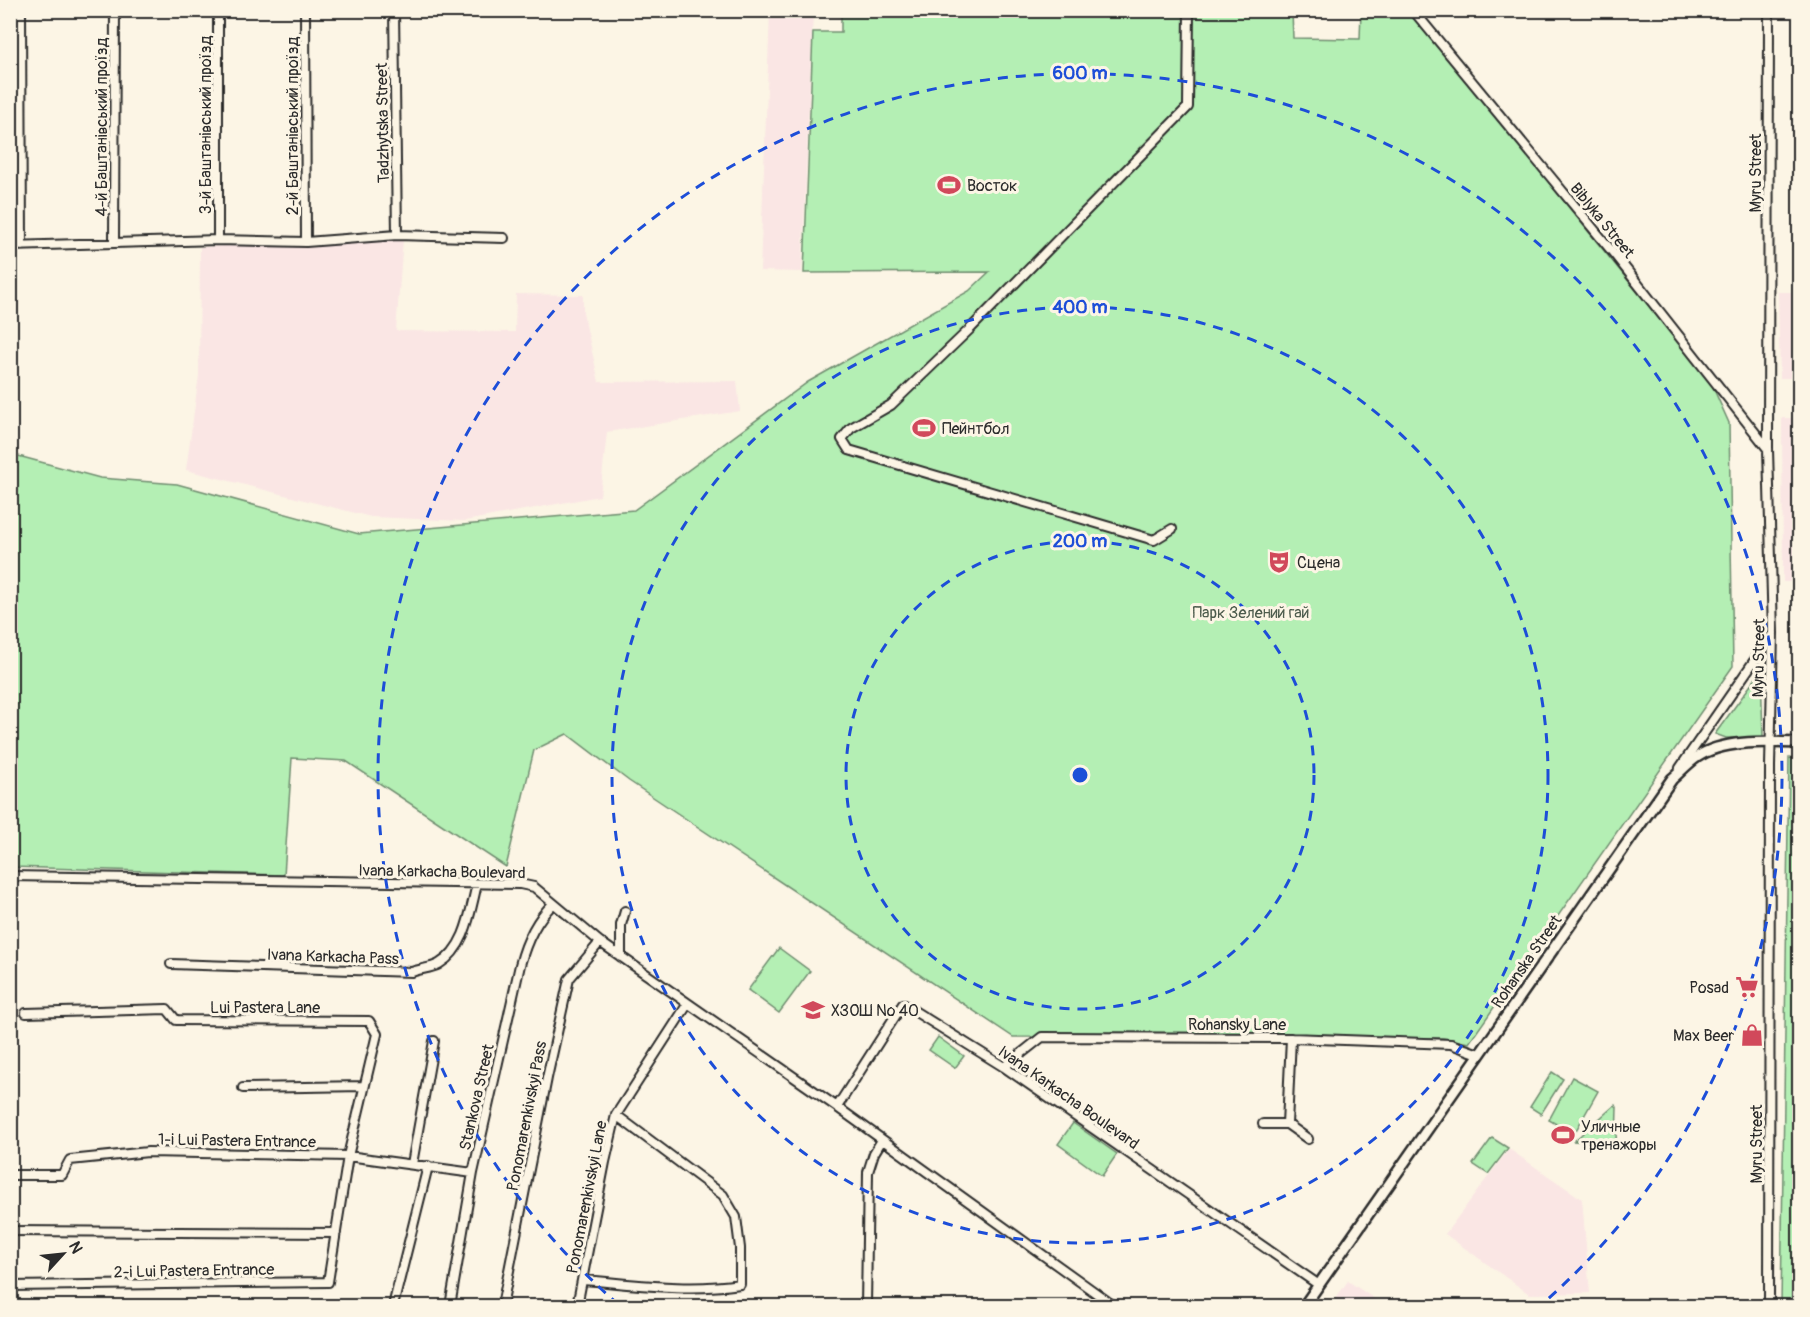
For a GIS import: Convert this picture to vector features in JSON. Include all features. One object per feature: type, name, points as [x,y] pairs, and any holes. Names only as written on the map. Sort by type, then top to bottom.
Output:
[{"type":"main road","points":[[1672,779],[1697,757],[1712,749],[1771,742],[1800,743]]},
{"type":"main road","name":"Rohanska Street","points":[[1304,1306],[1672,779]]},
{"type":"street","points":[[21,10],[21,246]]},
{"type":"street","name":"4-й Баштанівський проїзд","points":[[114,243],[115,10]]},
{"type":"street","name":"3-й Баштанівський проїзд","points":[[218,10],[218,240]]},
{"type":"street","name":"2-й Баштанівський проїзд","points":[[305,10],[306,242]]},
{"type":"street","name":"Tadzhytska Street","points":[[394,10],[397,235]]},
{"type":"street","points":[[1172,529],[1154,540],[849,450],[842,439],[851,428],[891,405],[914,383],[1188,107],[1189,10]]},
{"type":"street","name":"Biblyka Street","points":[[1413,10],[1615,255],[1768,449]]},
{"type":"street","name":"Myru Street","points":[[1769,10],[1768,449],[1773,633],[1769,1306]]},
{"type":"street","points":[[10,246],[218,240],[306,242],[397,235],[504,238]]},
{"type":"street","name":"Rohanska Street","points":[[1672,779],[1773,633]]},
{"type":"street","name":"Ivana Karkacha Boulevard","points":[[10,876],[520,884],[534,887],[600,942],[687,1005],[837,1107],[1114,1306]]},
{"type":"street","name":"Ivana Karkacha Pass","points":[[171,964],[412,972],[439,964],[453,951],[465,931],[477,884]]},
{"type":"street","name":"Stankova Street","points":[[450,1306],[472,1173],[524,949],[547,910],[554,903]]},
{"type":"street","points":[[621,957],[621,925],[625,911]]},
{"type":"street","name":"Ponomarenkivskyi Pass","points":[[502,1306],[569,979],[600,942]]},
{"type":"street","name":"Ivana Karkacha Boulevard","points":[[837,1107],[903,1004],[1004,1067],[1318,1285]]},
{"type":"street","name":"Ponomarenkivskyi Lane","points":[[577,1306],[616,1115],[687,1005]]},
{"type":"street","name":"Lui Pastera Lane","points":[[26,1013],[167,1009],[176,1020],[369,1021],[377,1034],[348,1156]]},
{"type":"street","name":"Rohansky Lane","points":[[1004,1067],[1042,1037],[1291,1038],[1451,1044],[1479,1054]]},
{"type":"street","points":[[1287,1124],[1291,1038]]},
{"type":"street","points":[[412,1164],[434,1041]]},
{"type":"street","points":[[243,1088],[364,1086]]},
{"type":"street","points":[[583,1280],[688,1287],[720,1287],[740,1284],[740,1248],[736,1217],[723,1195],[616,1115]]},
{"type":"street","points":[[1263,1124],[1287,1124],[1308,1139]]},
{"type":"street","points":[[866,1306],[868,1172],[874,1153],[882,1140]]},
{"type":"street","name":"1-i Lui Pastera Entrance","points":[[10,1175],[62,1175],[70,1160],[148,1152],[348,1156],[472,1173]]},
{"type":"street","name":"2-i Lui Pastera Entrance","points":[[10,1286],[328,1282],[348,1156]]},
{"type":"street","points":[[393,1306],[428,1166]]},
{"type":"street","points":[[10,1231],[336,1233]]},
{"type":"shaded area","points":[[770,11],[813,13],[802,272],[760,271]]},
{"type":"shaded area","points":[[403,239],[396,331],[515,332],[516,294],[583,295],[583,312],[599,382],[737,381],[740,411],[607,432],[600,496],[465,521],[371,517],[186,470],[199,375],[200,247]]},
{"type":"shaded area","points":[[1778,292],[1799,292],[1799,378],[1780,378]]},
{"type":"shaded area","points":[[1782,418],[1799,418],[1799,582],[1783,582]]},
{"type":"shaded area","points":[[1509,1149],[1582,1199],[1590,1293],[1529,1294],[1445,1234]]},
{"type":"shaded area","points":[[1348,1281],[1385,1306],[1330,1306]]},
{"type":"green space","name":"Парк Зелений гай","points":[[841,11],[1292,11],[1293,38],[1360,39],[1361,11],[1410,11],[1711,383],[1729,423],[1733,666],[1469,1043],[1443,1038],[1013,1037],[629,781],[567,734],[534,750],[506,867],[346,761],[292,758],[284,875],[11,867],[11,454],[100,478],[177,484],[359,534],[634,510],[808,382],[969,291],[989,272],[804,273],[813,32],[841,32]]},
{"type":"green space","points":[[1761,671],[1763,737],[1726,738],[1715,734]]},
{"type":"green space","points":[[1789,758],[1800,759],[1799,1306],[1781,1306]]},
{"type":"green space","points":[[779,948],[810,971],[779,1013],[748,990]]},
{"type":"green space","points":[[938,1037],[964,1056],[955,1068],[929,1050]]},
{"type":"green space","points":[[1552,1072],[1563,1079],[1541,1114],[1530,1107]]},
{"type":"green space","points":[[1572,1077],[1598,1091],[1574,1134],[1549,1120]]},
{"type":"green space","points":[[1615,1105],[1617,1107],[1616,1143],[1574,1141]]},
{"type":"green space","points":[[1073,1123],[1117,1154],[1102,1176],[1058,1144]]},
{"type":"green space","points":[[1492,1138],[1508,1148],[1488,1174],[1473,1164]]},
{"type":"place","name":"Восток","points":[[949,185]]},
{"type":"place","name":"Пейнтбол","points":[[924,428]]},
{"type":"place","name":"Сцена","points":[[1279,562]]},
{"type":"place","name":"Posad","points":[[1747,987]]},
{"type":"place","name":"ХЗОШ № 40","points":[[813,1010]]},
{"type":"place","name":"Max Beer","points":[[1752,1035]]},
{"type":"place","name":"Уличные тренажоры","points":[[1563,1135]]}]
